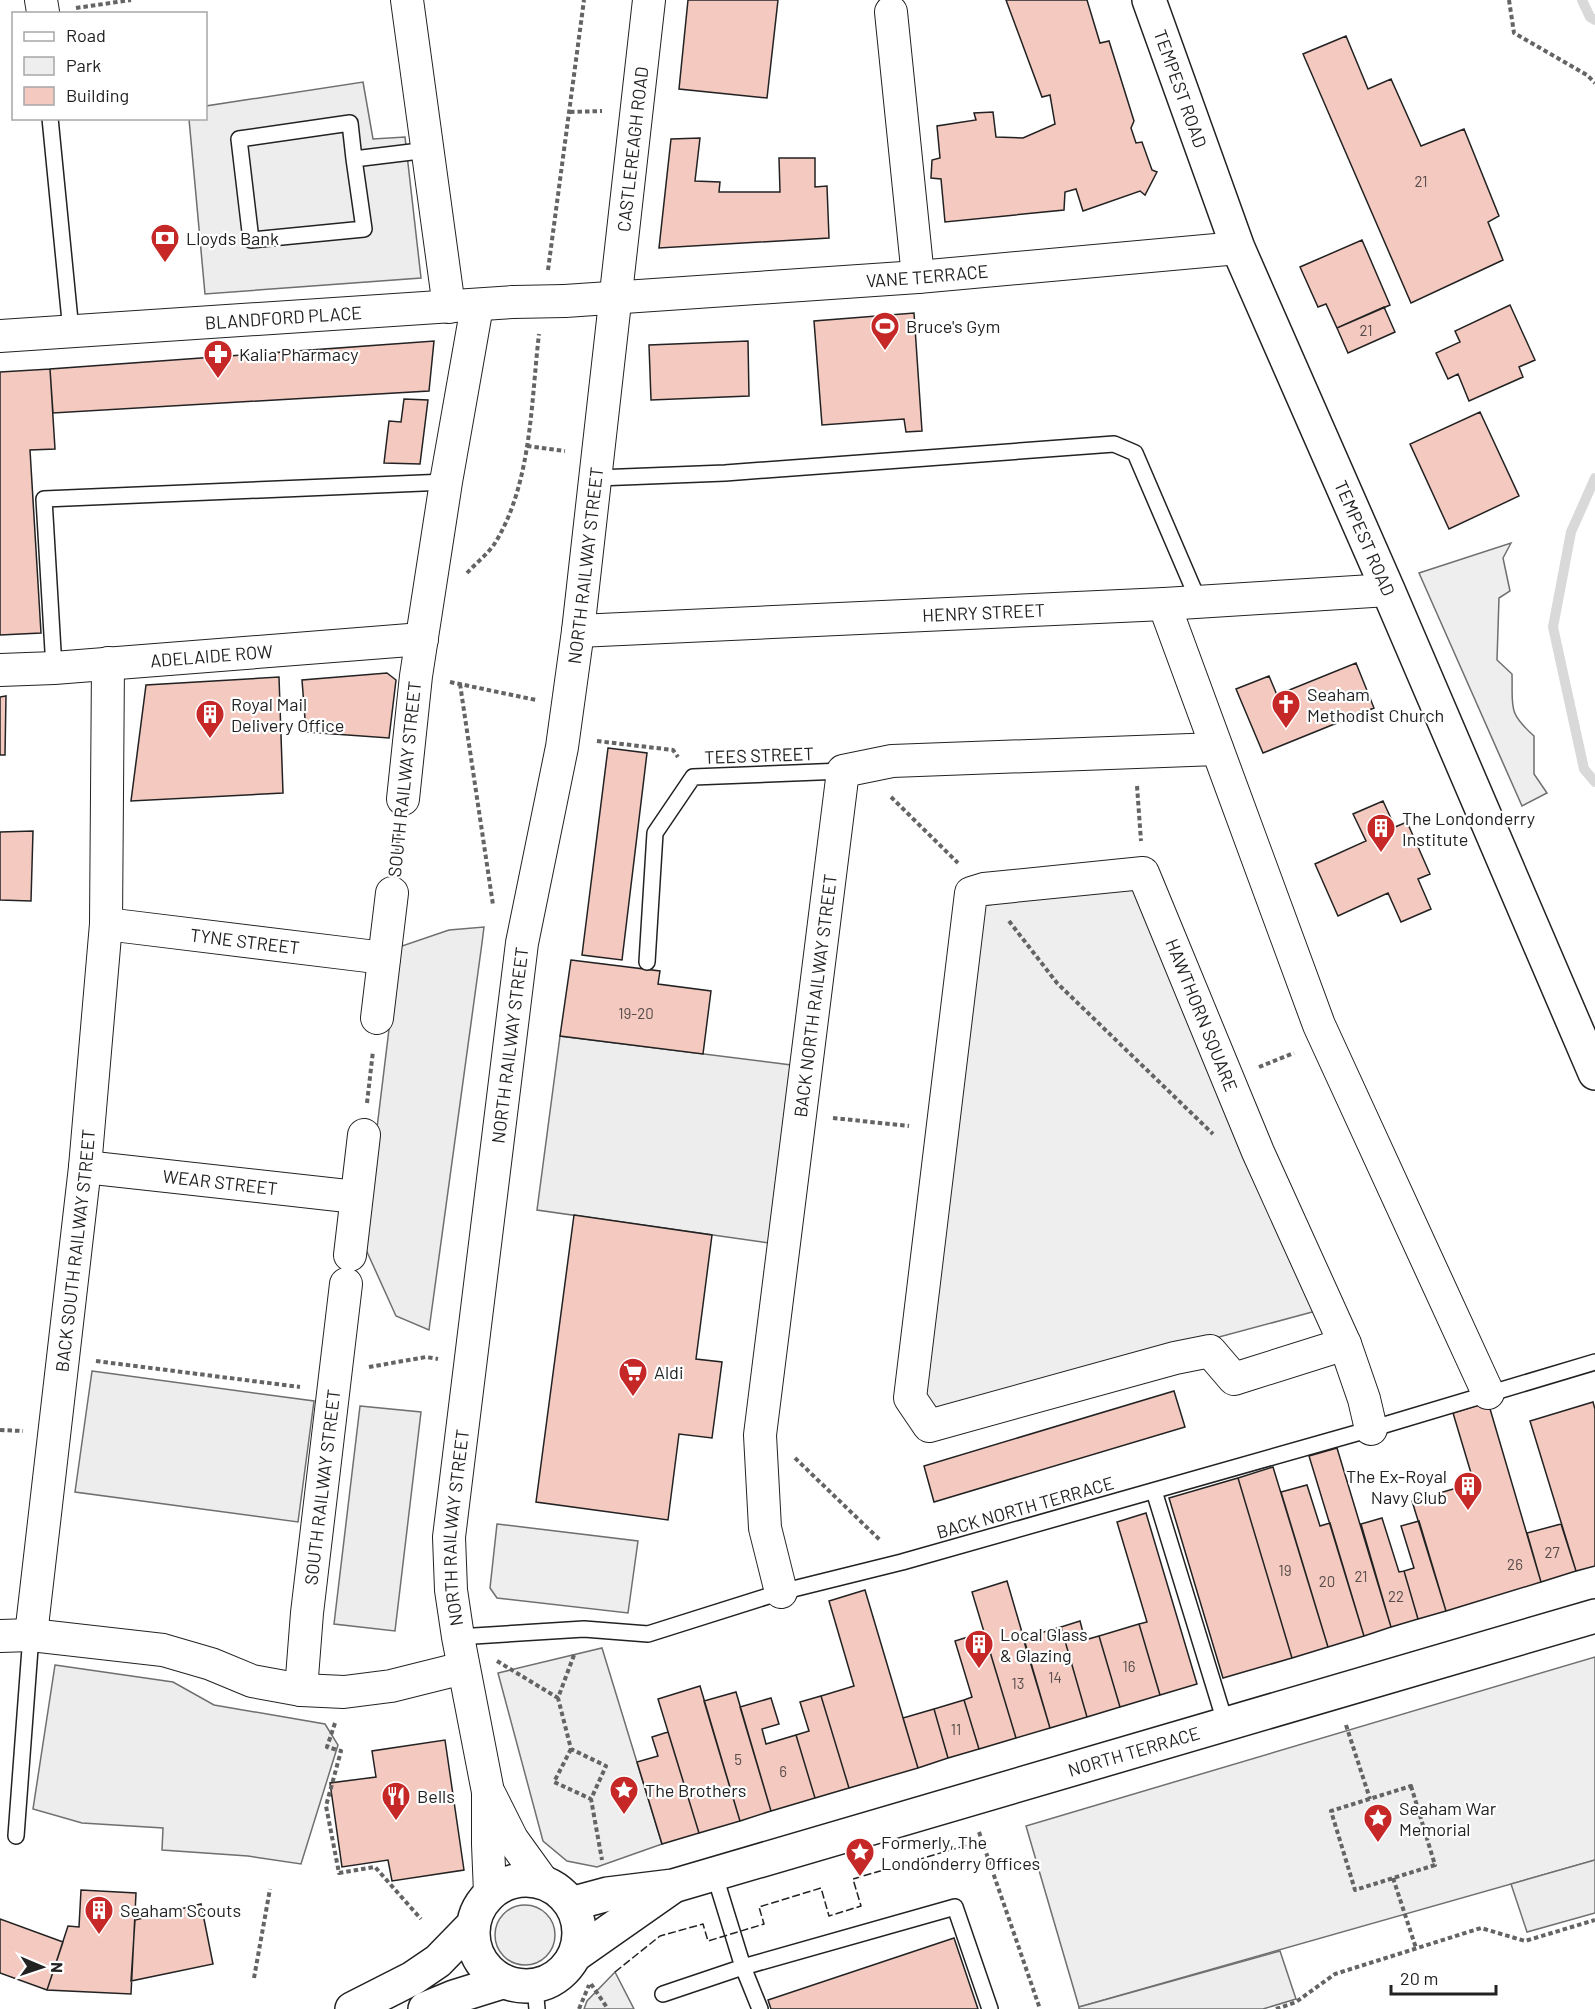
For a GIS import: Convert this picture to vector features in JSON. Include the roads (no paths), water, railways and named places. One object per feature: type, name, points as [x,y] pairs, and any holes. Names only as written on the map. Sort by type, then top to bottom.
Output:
[{"type":"main road","name":"TEMPEST ROAD","points":[[1149,0],[1238,248],[1389,590],[1595,1073]]},
{"type":"main road","name":"NORTH TERRACE","points":[[571,1904],[608,1894],[673,1886],[1595,1617]]},
{"type":"main road","points":[[525,1880],[543,1882],[559,1891],[571,1904],[578,1920],[579,1938],[575,1955],[566,1970],[551,1981],[536,1998],[519,1987],[502,1982],[478,1959],[473,1943],[473,1925],[479,1907],[490,1893],[506,1883],[525,1880]]},
{"type":"main road","name":"NORTH TERRACE","points":[[575,1955],[673,1886]]},
{"type":"main road","points":[[352,2009],[413,1978],[438,1961],[473,1925]]},
{"type":"main road","points":[[426,2009],[454,1997],[502,1982]]},
{"type":"street","name":"SOUTH RAILWAY STREET","points":[[403,799],[416,676],[446,482],[463,307],[428,150],[407,0]]},
{"type":"street","name":"CASTLEREAGH ROAD","points":[[615,299],[650,0]]},
{"type":"street","points":[[891,12],[918,277]]},
{"type":"street","name":"VANE TERRACE","points":[[556,290],[615,299],[918,277],[1238,248]]},
{"type":"street","name":"BLANDFORD PLACE","points":[[0,336],[463,307],[513,302],[556,290]]},
{"type":"street","name":"NORTH RAILWAY STREET","points":[[490,1893],[488,1792],[451,1590],[450,1526],[522,943],[562,747],[578,631],[597,478],[615,299]]},
{"type":"street","name":"HENRY STREET","points":[[578,631],[1164,604],[1389,590]]},
{"type":"street","points":[[1164,604],[1326,1040],[1488,1393]]},
{"type":"street","name":"ADELAIDE ROW","points":[[0,670],[54,668],[422,639]]},
{"type":"street","name":"BACK SOUTH RAILWAY STREET","points":[[31,1635],[85,1167],[106,924],[108,663]]},
{"type":"street","points":[[843,771],[892,761],[1217,749]]},
{"type":"street","name":"BACK NORTH RAILWAY STREET","points":[[782,1592],[765,1528],[760,1435],[843,771]]},
{"type":"street","name":"HAWTHORN SQUARE","points":[[1345,1344],[1234,1379],[1210,1351],[1175,1358],[929,1426],[910,1398],[971,893],[984,889],[1143,873],[1258,1152],[1345,1344],[1364,1399],[1371,1429]]},
{"type":"street","name":"SOUTH RAILWAY STREET","points":[[377,1018],[392,893]]},
{"type":"street","name":"TYNE STREET","points":[[106,924],[384,958]]},
{"type":"street","name":"SOUTH RAILWAY STREET","points":[[301,1690],[364,1135]]},
{"type":"street","name":"WEAR STREET","points":[[85,1167],[356,1197]]},
{"type":"street","points":[[0,1636],[31,1635],[163,1650],[211,1664],[252,1681],[301,1690],[344,1692],[392,1686],[464,1668]]},
{"type":"street","name":"NORTH RAILWAY STREET","points":[[488,1792],[512,1839],[543,1882]]},
{"type":"lane","points":[[50,120],[71,331]]},
{"type":"lane","points":[[350,123],[354,159],[364,229],[251,240],[239,139],[350,123]]},
{"type":"lane","points":[[354,159],[428,150]]},
{"type":"lane","points":[[597,478],[725,473],[1114,444],[1136,453],[1199,602]]},
{"type":"lane","points":[[54,668],[44,499],[446,482]]},
{"type":"lane","name":"TEES STREET","points":[[647,962],[655,833],[693,777],[843,771]]},
{"type":"lane","name":"BACK NORTH TERRACE","points":[[458,1636],[584,1629],[648,1634],[782,1592],[902,1562],[1154,1491],[1595,1362]]},
{"type":"lane","points":[[1154,1491],[1226,1725]]},
{"type":"lane","name":"BACK SOUTH RAILWAY STREET","points":[[16,1836],[31,1635]]},
{"type":"lane","points":[[714,1874],[743,1967],[760,2009]]},
{"type":"lane","points":[[663,1994],[743,1967],[955,1907],[990,2009]]},
{"type":"waterway","points":[[1582,0],[1590,17],[1595,20]]},
{"type":"waterway","points":[[1595,478],[1571,532],[1553,627],[1584,769],[1595,782]]},
{"type":"place","name":"Lloyds Bank","points":[[165,264]]},
{"type":"place","name":"Bruce's Gym","points":[[885,352]]},
{"type":"place","name":"Kalia Pharmacy","points":[[218,380]]},
{"type":"place","name":"Seaham Methodist Church","points":[[1286,730]]},
{"type":"place","name":"Royal Mail Delivery Office","points":[[210,740]]},
{"type":"place","name":"The Londonderry Institute","points":[[1381,854]]},
{"type":"place","name":"Aldi","points":[[633,1398]]},
{"type":"place","name":"The Ex-Royal Navy Club","points":[[1468,1512]]},
{"type":"place","name":"Local Glass & Glazing","points":[[979,1670]]},
{"type":"place","name":"The Brothers","points":[[624,1816]]},
{"type":"place","name":"Bells","points":[[396,1822]]},
{"type":"place","name":"Seaham War Memorial","points":[[1378,1844]]},
{"type":"place","name":"Formerly, The Londonderry Offices","points":[[860,1878]]},
{"type":"place","name":"Seaham Scouts","points":[[99,1936]]}]
